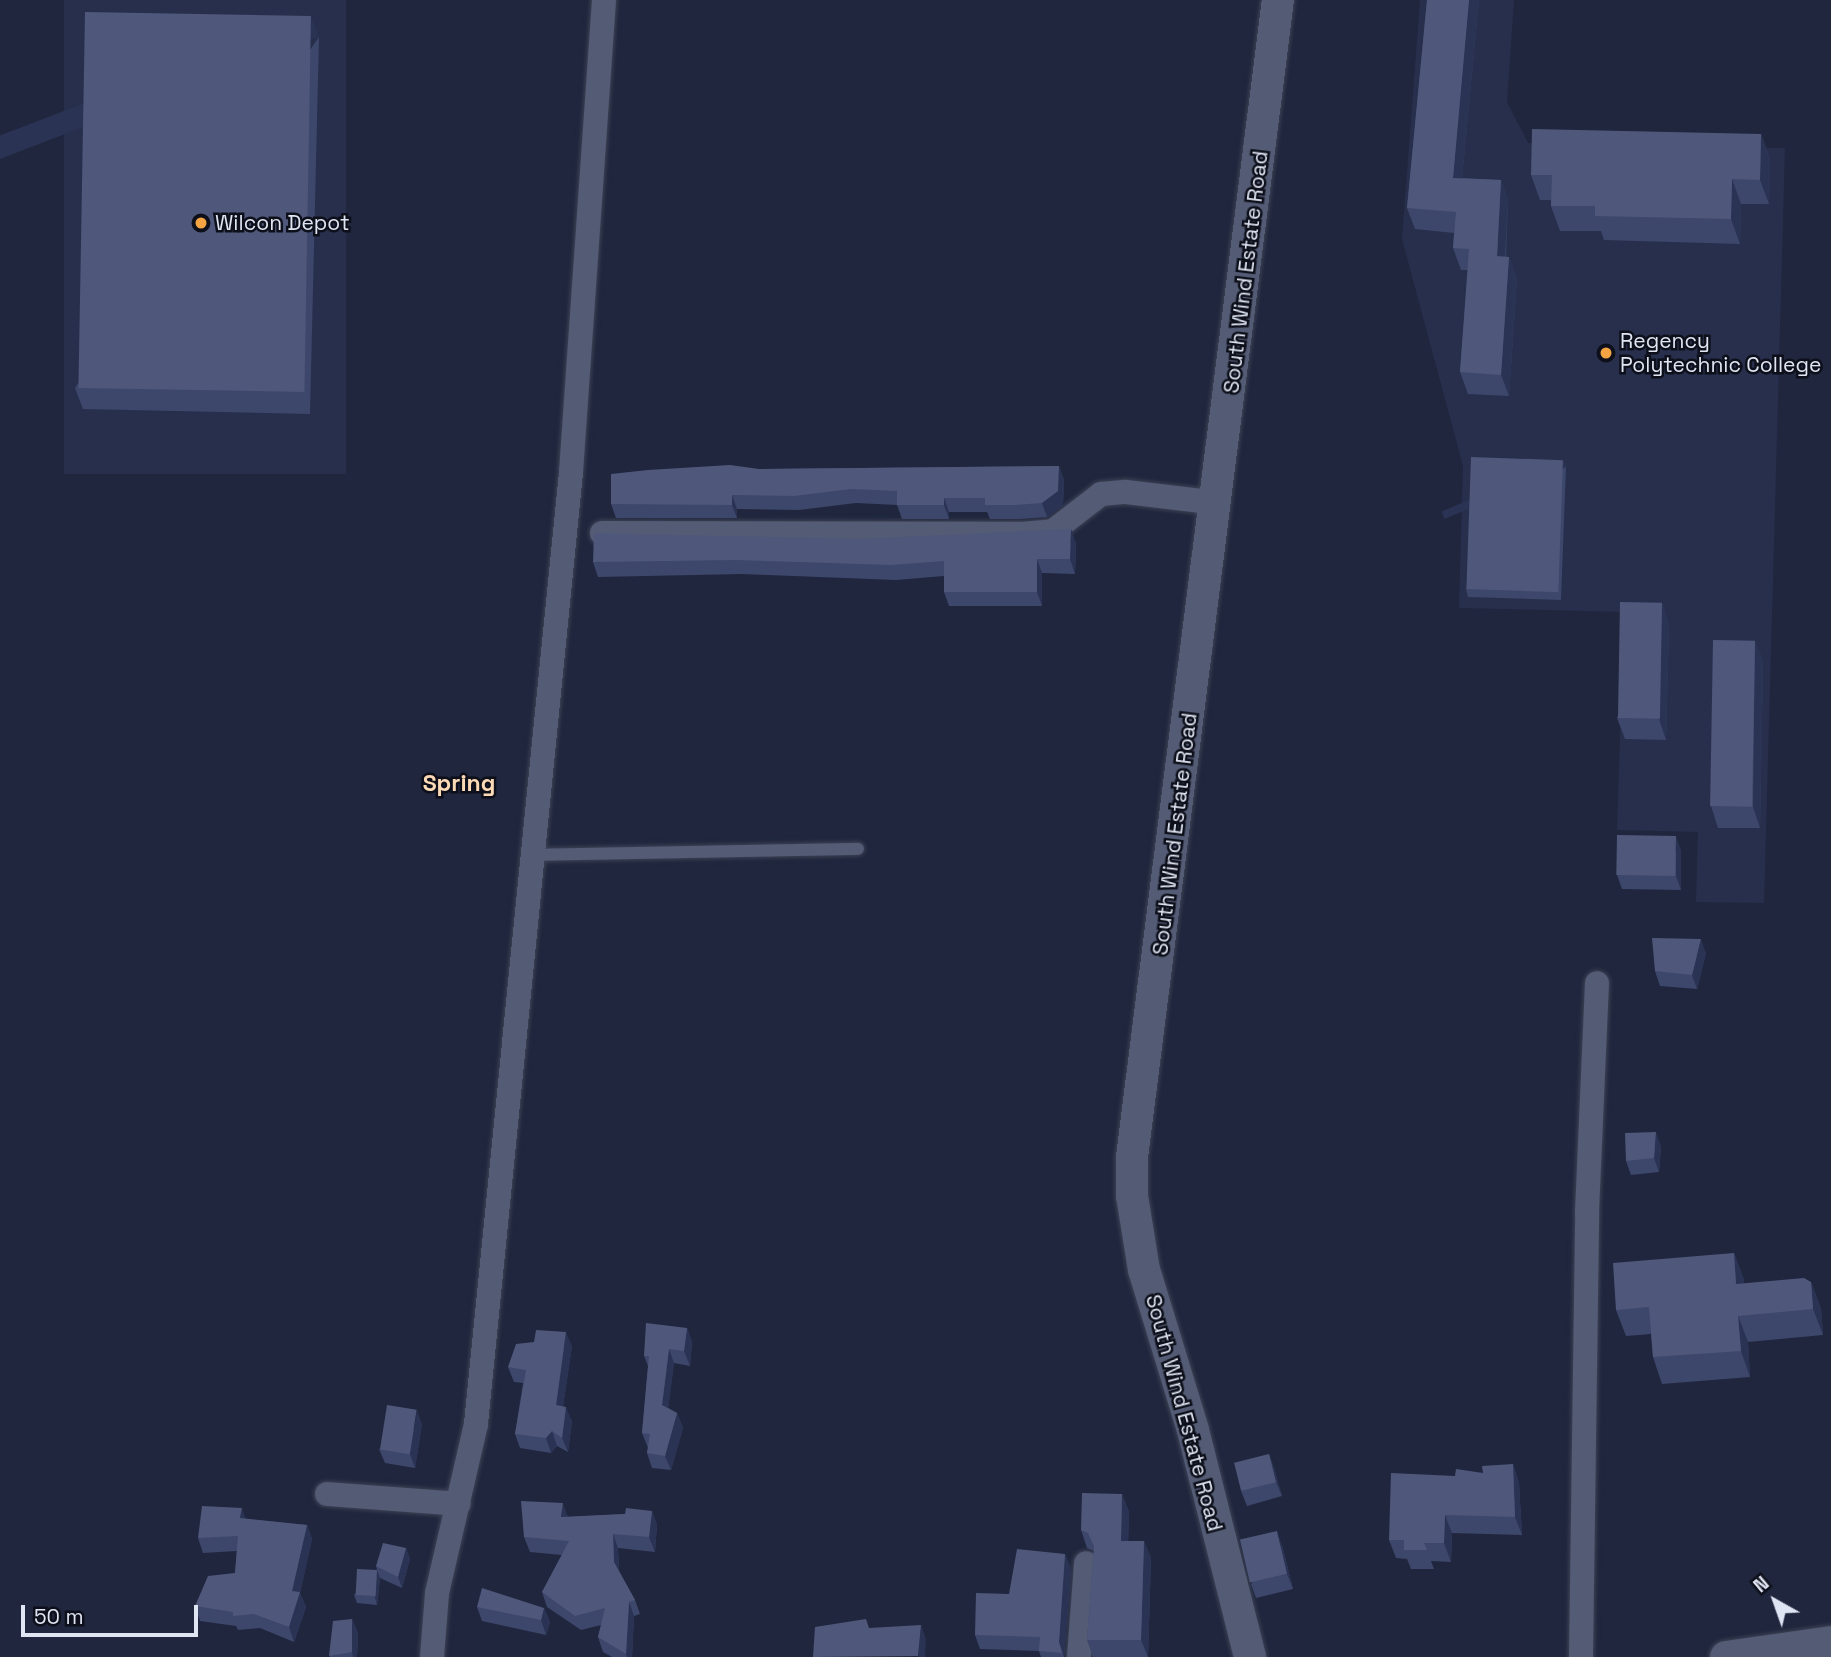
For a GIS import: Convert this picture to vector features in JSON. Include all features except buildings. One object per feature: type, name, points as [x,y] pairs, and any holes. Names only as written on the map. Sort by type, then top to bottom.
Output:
[{"type":"street","points":[[432,1657],[438,1592],[476,1424],[571,471],[604,0]]},
{"type":"street","name":"South Wind Estate Road","points":[[1250,1657],[1193,1430],[1144,1270],[1132,1196],[1132,1157],[1218,503],[1279,0]]},
{"type":"street","points":[[602,533],[1021,534],[1053,531],[1101,494],[1126,492],[1218,503]]},
{"type":"street","points":[[1581,1657],[1587,1212],[1597,984]]},
{"type":"street","points":[[327,1494],[459,1504]]},
{"type":"street","points":[[1079,1657],[1086,1563]]},
{"type":"street","points":[[1726,1657],[1831,1642]]},
{"type":"lane","points":[[533,855],[858,849]]},
{"type":"shaded area","name":"Wilcon Depot","points":[[64,0],[346,0],[346,474],[64,474]]},
{"type":"shaded area","name":"Regency Polytechnic College","points":[[1420,0],[1514,0],[1507,102],[1528,143],[1785,148],[1764,903],[1696,902],[1698,832],[1617,830],[1624,612],[1459,608],[1463,466],[1402,239]]},
{"type":"place","name":"Wilcon Depot","points":[[201,223]]},
{"type":"place","name":"Regency Polytechnic College","points":[[1606,353]]},
{"type":"district","name":"Spring","points":[[459,783]]}]
